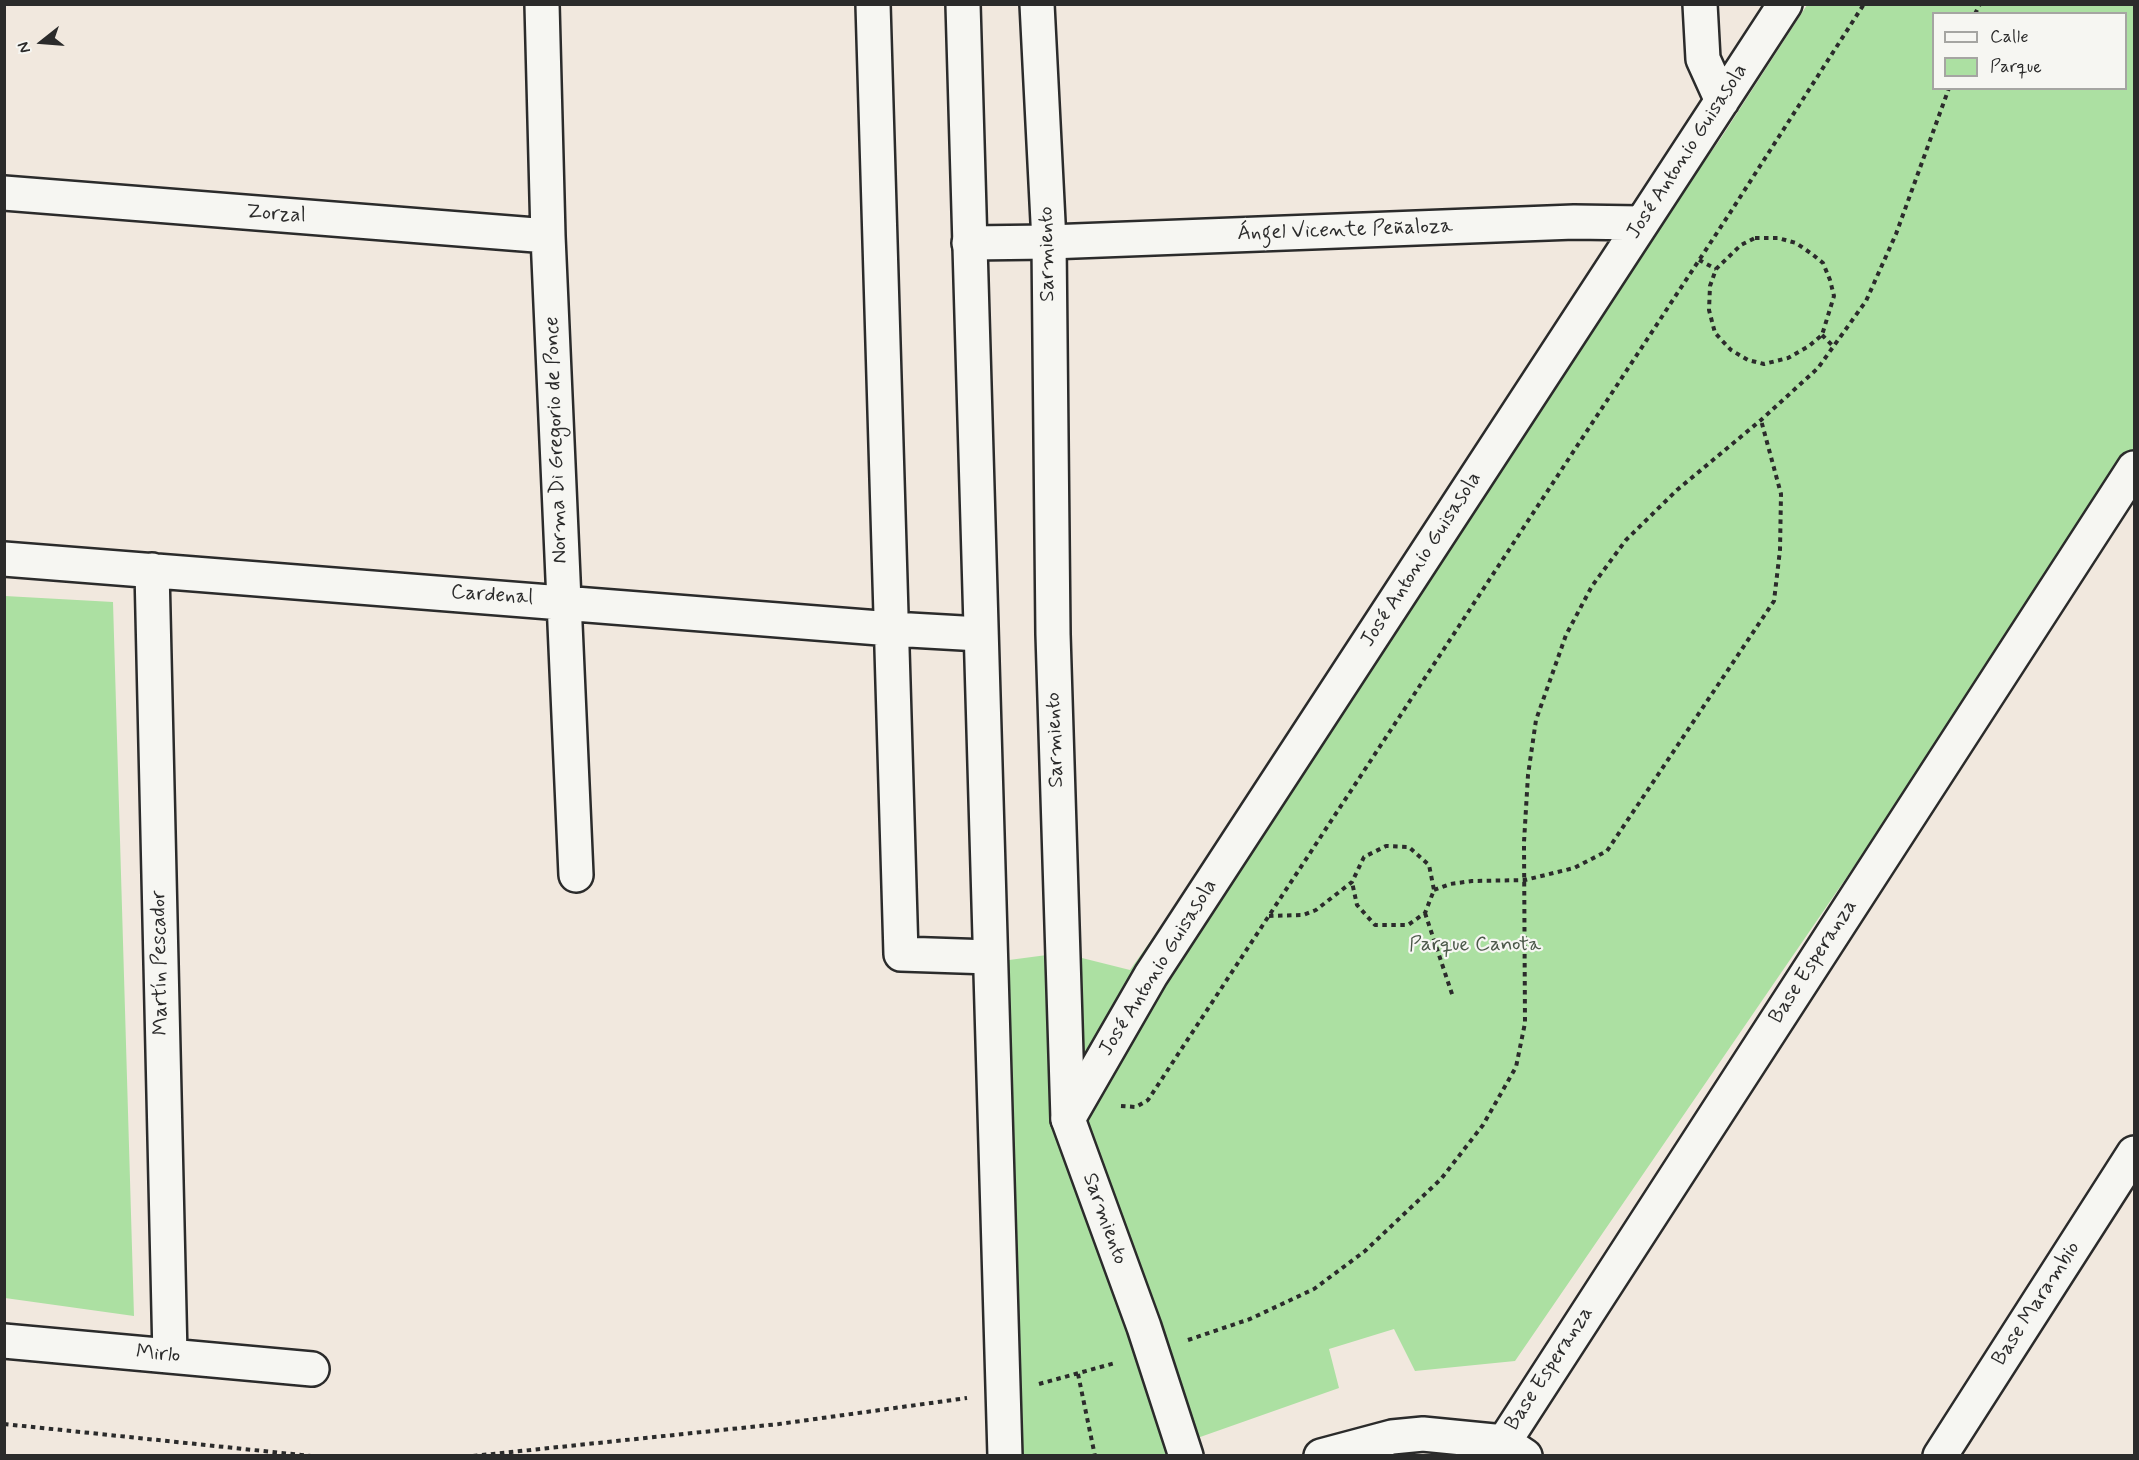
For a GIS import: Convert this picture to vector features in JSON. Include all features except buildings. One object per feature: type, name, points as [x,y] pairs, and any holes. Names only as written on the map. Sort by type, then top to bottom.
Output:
[{"type":"street","name":"Norma Di Gregorio de Ponce","points":[[542,4],[548,236],[576,875]]},
{"type":"street","points":[[873,4],[901,954],[990,957]]},
{"type":"street","points":[[963,4],[1005,1455]]},
{"type":"street","name":"Sarmiento","points":[[1037,4],[1049,242],[1053,634],[1068,1119],[1144,1327],[1186,1455]]},
{"type":"street","points":[[1700,4],[1703,59],[1722,100]]},
{"type":"street","name":"José Antonio Guisasola","points":[[1068,1119],[1151,975],[1785,4]]},
{"type":"street","name":"Zorzal","points":[[4,194],[548,236]]},
{"type":"street","name":"Ángel Vicente Peñaloza","points":[[969,243],[1574,222],[1641,223]]},
{"type":"street","name":"Base Esperanza","points":[[1508,1451],[2134,468]]},
{"type":"street","name":"Cardenal","points":[[4,559],[980,634]]},
{"type":"street","name":"Martín Pescador","points":[[152,570],[170,1356]]},
{"type":"street","name":"Base Marambio","points":[[1940,1455],[2134,1153]]},
{"type":"street","name":"Mirlo","points":[[4,1341],[312,1369]]},
{"type":"street","points":[[1321,1455],[1392,1437],[1423,1434],[1508,1451]]},
{"type":"path","points":[[1121,1107],[1136,1107],[1148,1100],[1699,260],[1864,4]]},
{"type":"path","points":[[473,1455],[779,1424],[1003,1393],[1152,1352],[1250,1319],[1314,1289],[1365,1251],[1441,1179],[1483,1125],[1516,1067],[1525,1023],[1528,775],[1536,720],[1566,634],[1592,586],[1626,540],[1677,490],[1761,420],[1818,368],[1866,301],[1896,234],[1948,90]]},
{"type":"path","points":[[1755,238],[1778,238],[1796,243],[1822,263],[1830,280],[1834,296],[1822,335],[1809,346],[1788,358],[1764,364],[1748,360],[1731,350],[1715,333],[1709,310],[1710,286],[1716,269],[1741,245],[1755,238]]},
{"type":"path","points":[[1699,260],[1716,269]]},
{"type":"path","points":[[1822,335],[1833,346]]},
{"type":"path","points":[[1434,890],[1450,884],[1472,881],[1525,880],[1574,868],[1606,851],[1774,601],[1780,550],[1781,494],[1761,420]]},
{"type":"path","points":[[1269,916],[1303,915],[1316,910],[1352,882],[1364,856],[1386,846],[1410,847],[1429,865],[1434,890],[1425,913],[1408,926],[1375,926],[1357,905],[1352,882]]},
{"type":"path","points":[[1425,913],[1453,997]]},
{"type":"path","points":[[1078,1374],[1095,1455]]},
{"type":"path","points":[[4,1424],[311,1455]]},
{"type":"green space","name":"Parque Canota","points":[[1807,5],[2134,5],[2134,458],[1515,1361],[1415,1371],[1394,1329],[1329,1349],[1339,1388],[1186,1442],[1064,1124],[1179,1455],[1016,1455],[994,962],[1062,953],[1130,970],[1721,138]]},
{"type":"green space","points":[[5,596],[113,602],[134,1316],[5,1298]]}]
